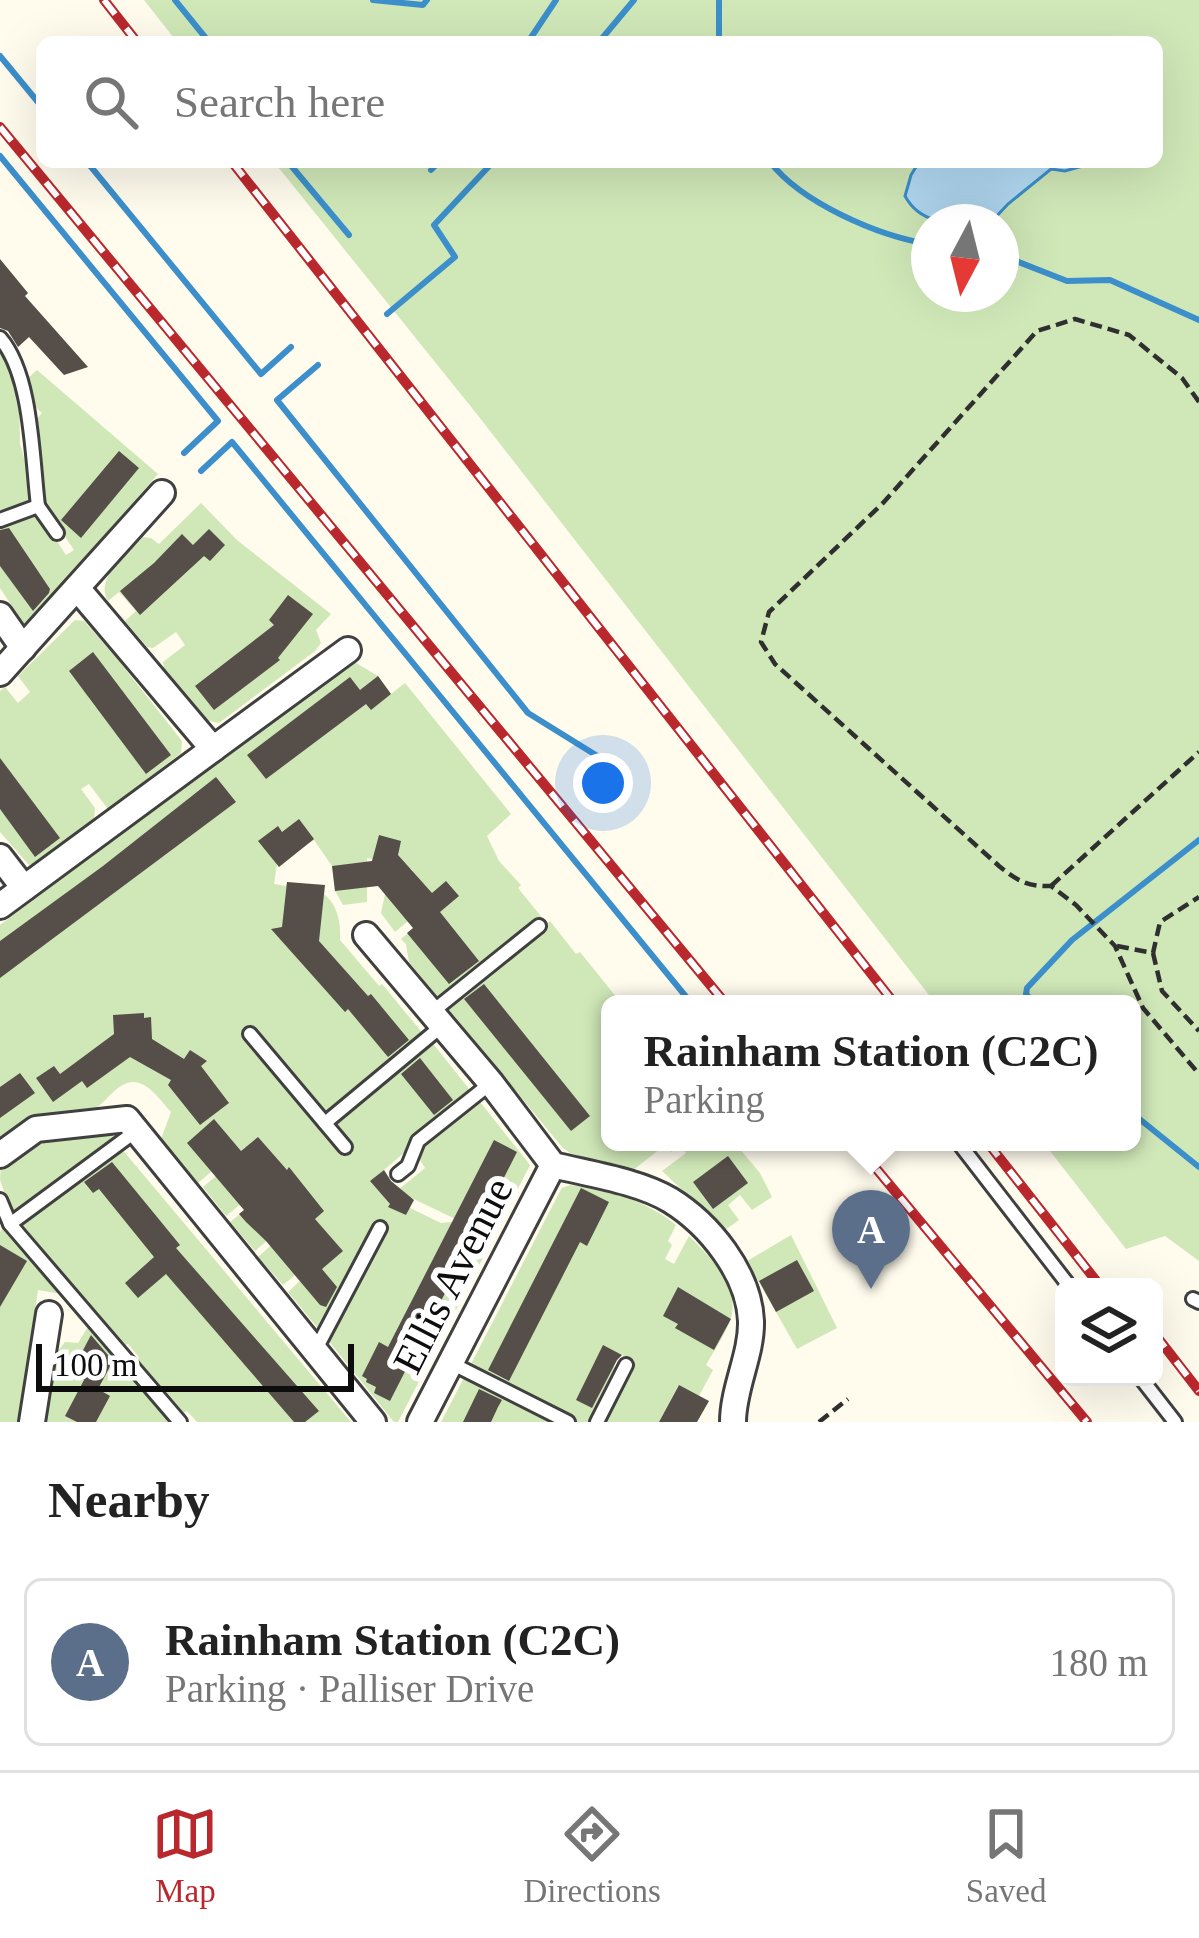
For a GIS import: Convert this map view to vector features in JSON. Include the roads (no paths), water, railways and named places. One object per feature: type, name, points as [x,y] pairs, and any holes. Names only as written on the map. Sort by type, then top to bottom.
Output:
[{"type":"street","points":[[0,673],[162,493]]},
{"type":"street","points":[[77,588],[213,749]]},
{"type":"street","points":[[0,615],[23,648]]},
{"type":"street","points":[[0,906],[348,650]]},
{"type":"street","points":[[0,857],[24,887]]},
{"type":"street","points":[[366,934],[553,1165],[668,1199],[706,1230],[745,1290],[752,1322],[733,1422]]},
{"type":"street","points":[[0,1155],[36,1129],[127,1119],[373,1422]]},
{"type":"street","name":"Ellis Avenue","points":[[420,1422],[553,1165]]},
{"type":"street","points":[[32,1422],[49,1314]]},
{"type":"lane","points":[[0,338],[15,360],[23,388],[38,506],[57,533]]},
{"type":"lane","points":[[0,520],[38,506]]},
{"type":"lane","points":[[325,1123],[539,926]]},
{"type":"lane","points":[[250,1034],[345,1147]]},
{"type":"lane","points":[[398,1174],[408,1166],[418,1142],[491,1083]]},
{"type":"lane","points":[[10,1224],[136,1131]]},
{"type":"lane","points":[[965,1151],[1063,1278]]},
{"type":"lane","points":[[0,1200],[10,1224],[180,1422]]},
{"type":"lane","points":[[315,1351],[380,1228]]},
{"type":"lane","points":[[450,1362],[568,1422]]},
{"type":"lane","points":[[597,1422],[626,1365]]},
{"type":"lane","points":[[1147,1386],[1175,1422]]},
{"type":"water","points":[[915,168],[1076,168],[1051,169],[1008,204],[911,204],[905,196]]},
{"type":"waterway","points":[[175,0],[204,36]]},
{"type":"waterway","points":[[373,0],[423,5],[427,0]]},
{"type":"waterway","points":[[532,36],[556,0]]},
{"type":"waterway","points":[[604,36],[634,0]]},
{"type":"waterway","points":[[719,0],[719,36]]},
{"type":"waterway","points":[[0,56],[36,100]]},
{"type":"waterway","points":[[0,156],[218,421],[184,453]]},
{"type":"waterway","points":[[92,168],[261,374],[291,347]]},
{"type":"waterway","points":[[293,168],[349,235]]},
{"type":"waterway","points":[[387,314],[455,257],[434,225],[487,168]]},
{"type":"waterway","points":[[776,168],[821,204],[911,240]]},
{"type":"waterway","points":[[1019,262],[1067,281],[1110,280],[1199,320]]},
{"type":"waterway","points":[[318,365],[277,400],[528,713],[628,775]]},
{"type":"waterway","points":[[201,471],[232,442],[685,995]]},
{"type":"waterway","points":[[1027,995],[1027,988],[1072,940],[1199,840]]},
{"type":"waterway","points":[[1141,1120],[1199,1167]]},
{"type":"railway","points":[[104,0],[132,36]]},
{"type":"railway","points":[[0,127],[719,995]]},
{"type":"railway","points":[[237,168],[888,995]]},
{"type":"railway","points":[[861,1151],[1087,1422]]},
{"type":"railway","points":[[994,1151],[1094,1278]]},
{"type":"railway","points":[[1163,1345],[1199,1391]]},
{"type":"place","name":"Rainham Station (C2C)","points":[[871,1289]]}]
